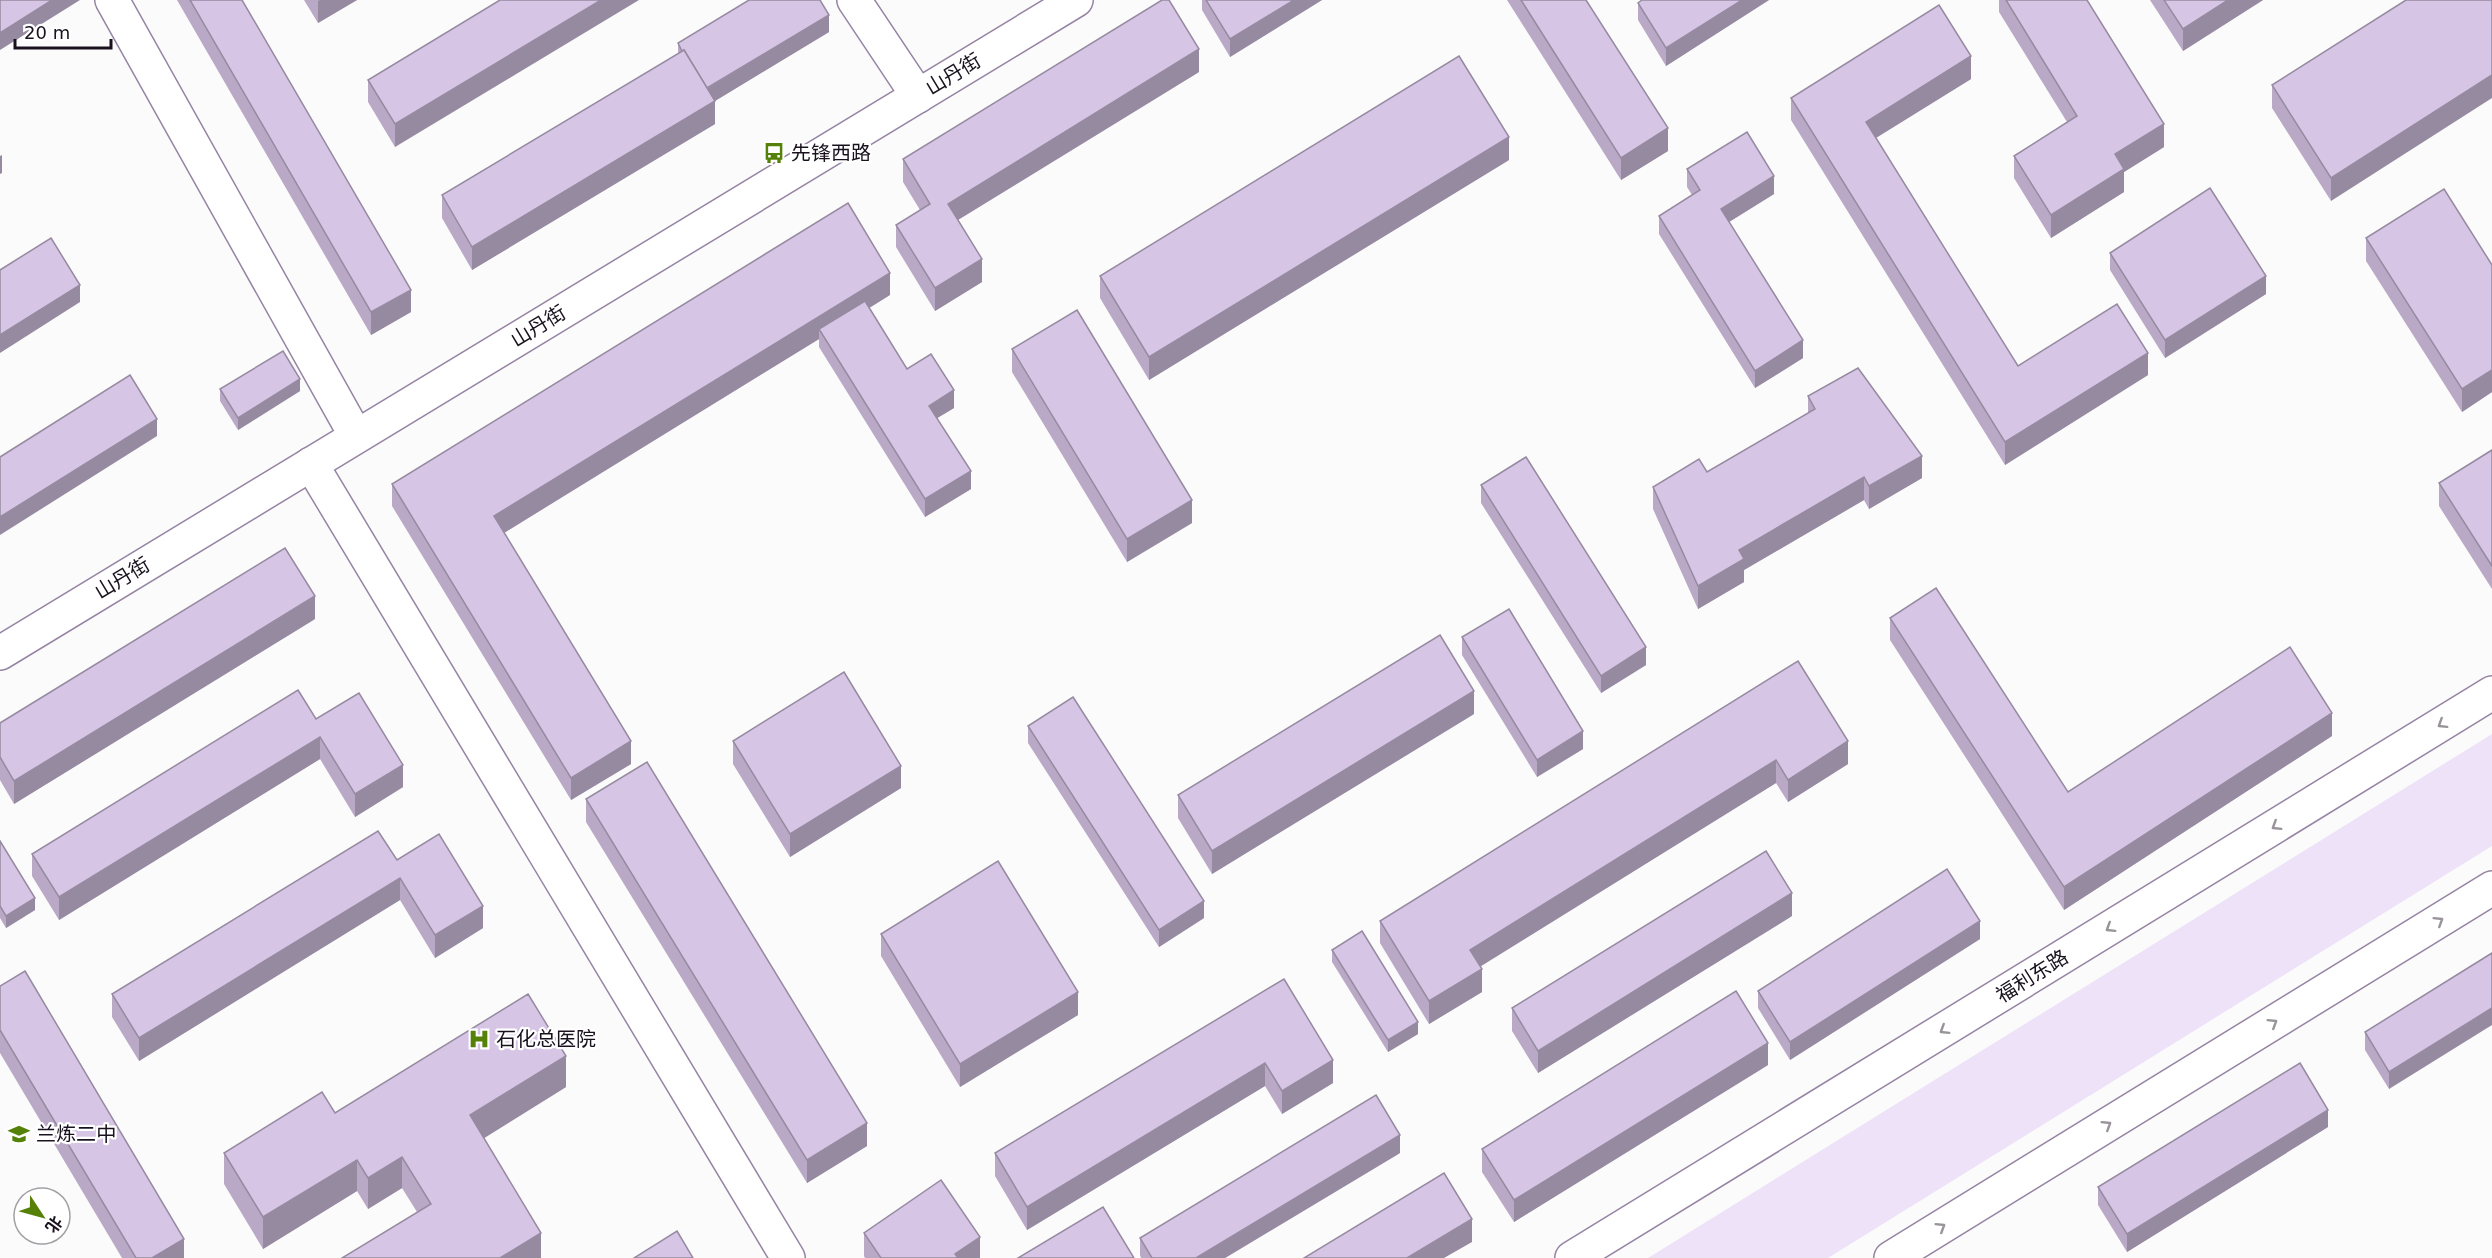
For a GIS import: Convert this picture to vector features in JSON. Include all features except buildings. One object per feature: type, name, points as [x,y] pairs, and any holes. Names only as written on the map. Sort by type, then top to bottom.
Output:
[{"type":"street","points":[[112,0],[356,436]]},
{"type":"street","points":[[854,0],[918,96]]},
{"type":"street","name":"山丹街","points":[[0,652],[1076,0]]},
{"type":"street","points":[[311,464],[788,1258]]},
{"type":"street","name":"福利东路","points":[[1572,1258],[2492,693]]},
{"type":"street","points":[[1891,1258],[2492,888]]},
{"type":"shaded area","points":[[2492,734],[2492,846],[1828,1258],[1648,1258]]},
{"type":"place","name":"先锋西路","points":[[774,153]]},
{"type":"place","name":"石化总医院","points":[[479,1039]]},
{"type":"place","name":"兰炼二中","points":[[19,1134]]}]
